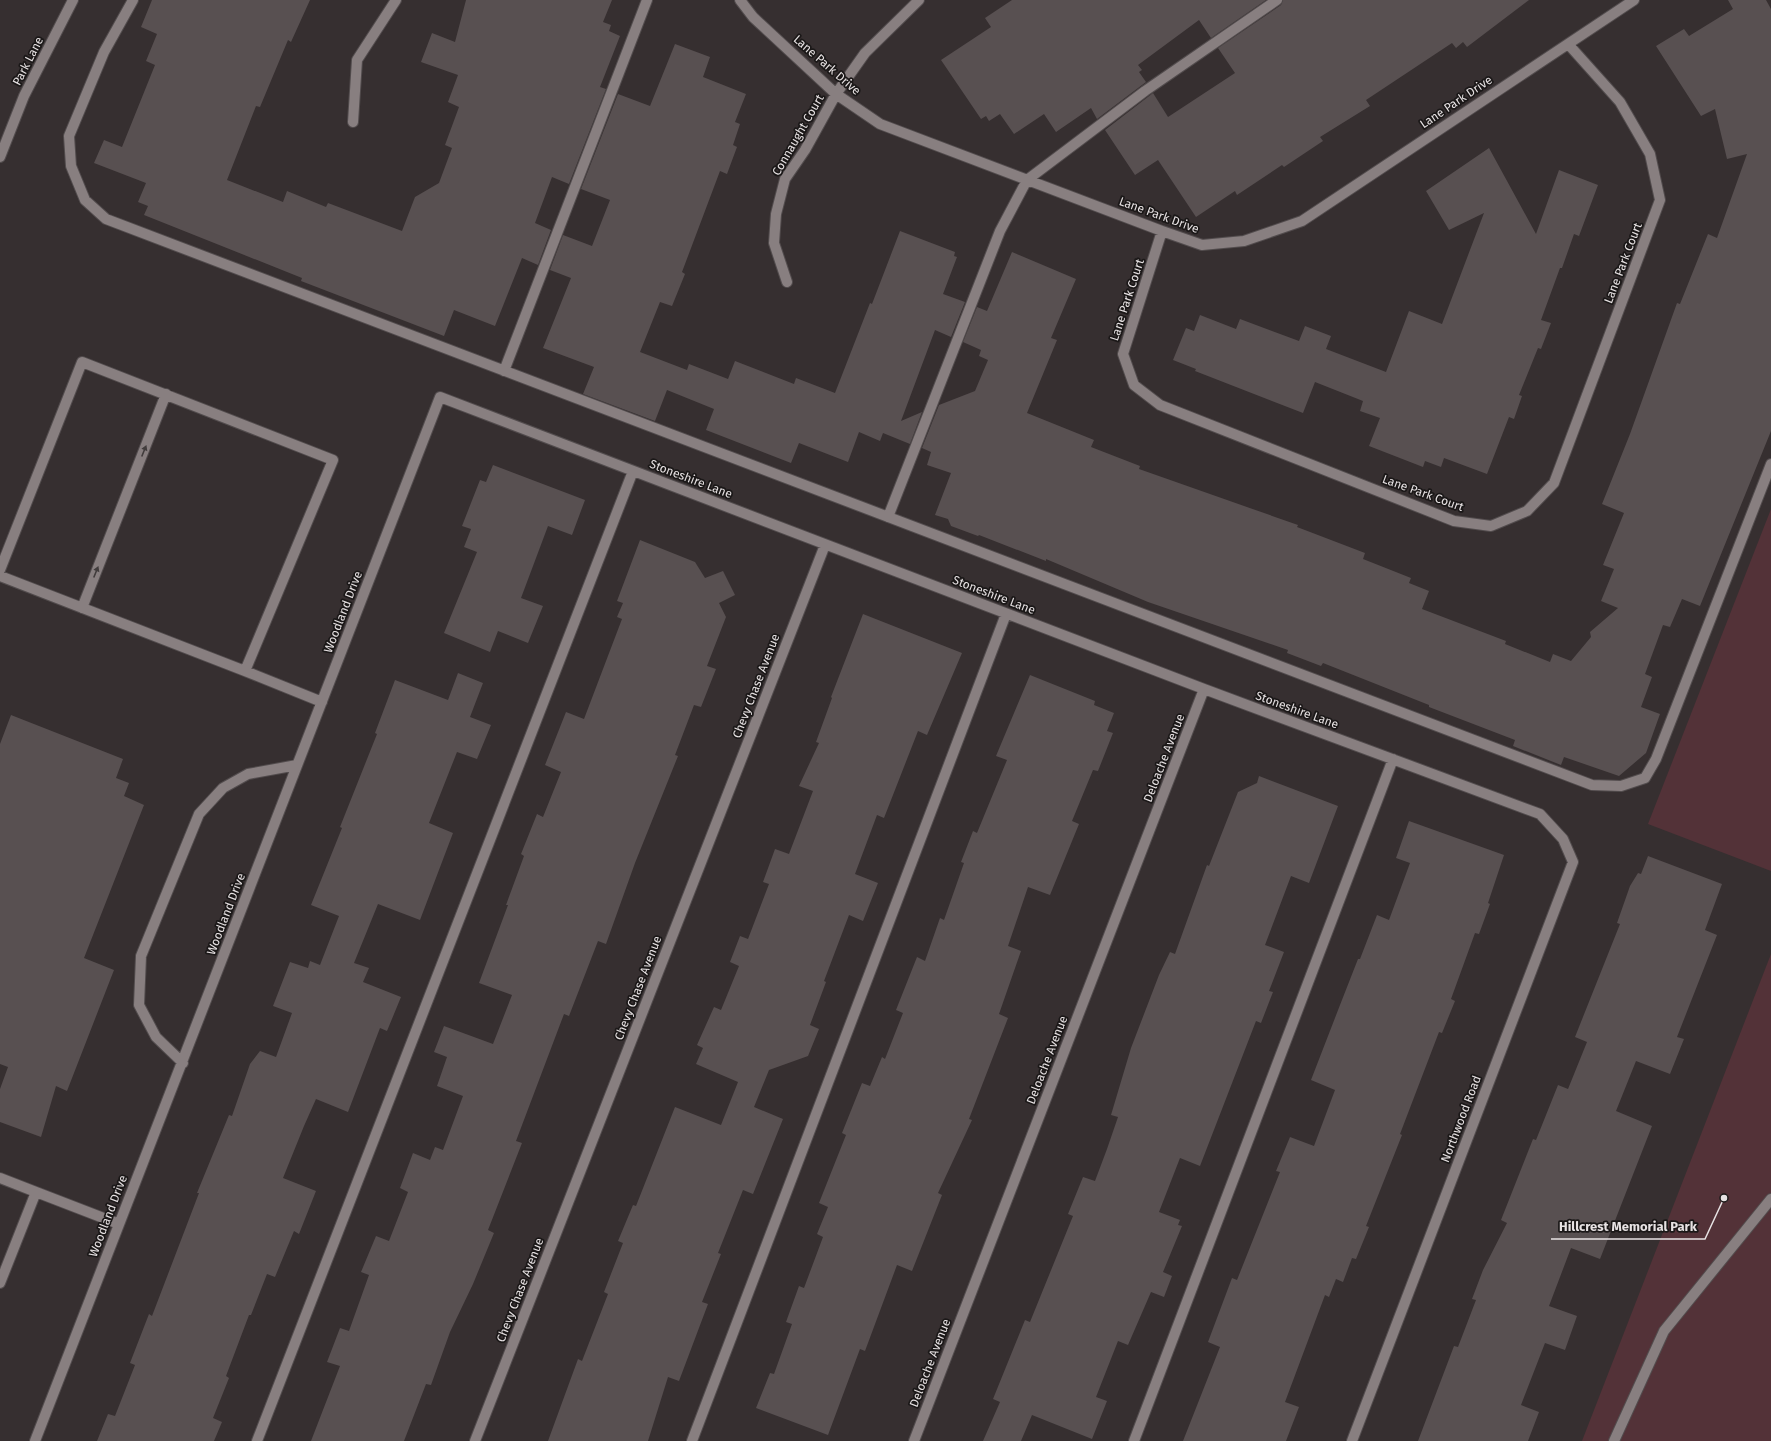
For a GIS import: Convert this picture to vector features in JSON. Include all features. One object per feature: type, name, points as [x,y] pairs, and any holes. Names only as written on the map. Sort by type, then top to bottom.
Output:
[{"type":"street","name":"Park Lane","points":[[0,157],[24,96],[73,0]]},
{"type":"street","points":[[133,0],[104,52],[69,136],[71,166],[85,200],[106,219],[1592,785],[1621,786],[1645,778],[1656,759],[1771,464]]},
{"type":"street","points":[[353,122],[357,60],[396,0]]},
{"type":"street","points":[[504,371],[647,0]]},
{"type":"street","name":"Lane Park Drive","points":[[740,0],[753,17],[836,94],[880,124],[1202,245],[1244,241],[1302,221],[1495,91],[1569,45],[1634,0]]},
{"type":"street","name":"Connaught Court","points":[[788,282],[774,243],[776,214],[785,179],[805,150],[836,94],[865,53],[918,0]]},
{"type":"street","points":[[888,517],[1000,231],[1028,180],[1145,90],[1276,0]]},
{"type":"street","name":"Lane Park Court","points":[[1162,231],[1123,354],[1134,385],[1160,405],[1454,521],[1491,526],[1527,511],[1554,483],[1660,200],[1650,154],[1620,102],[1569,45]]},
{"type":"street","points":[[0,570],[82,362],[333,460],[245,671]]},
{"type":"street","points":[[82,608],[166,394]]},
{"type":"street","name":"Stoneshire Lane","points":[[440,397],[1006,614],[1540,814]]},
{"type":"street","name":"Woodland Drive","points":[[34,1441],[183,1063],[440,397]]},
{"type":"street","points":[[257,1441],[633,471]]},
{"type":"street","name":"Chevy Chase Avenue","points":[[475,1441],[826,545]]},
{"type":"street","points":[[0,576],[322,702]]},
{"type":"street","points":[[692,1441],[1006,614]]},
{"type":"street","name":"Deloache Avenue","points":[[914,1441],[1204,689]]},
{"type":"street","points":[[1134,1441],[1393,759]]},
{"type":"street","points":[[183,1063],[156,1037],[139,1005],[141,956],[199,814],[224,788],[248,774],[297,765]]},
{"type":"street","name":"Northwood Road","points":[[1352,1441],[1573,862],[1563,839],[1540,814]]},
{"type":"street","points":[[0,1178],[119,1224]]},
{"type":"street","points":[[0,1283],[36,1192]]},
{"type":"street","points":[[1614,1441],[1664,1331],[1771,1199]]},
{"type":"shaded area","points":[[1771,509],[1771,871],[1648,824]]},
{"type":"shaded area","points":[[1771,954],[1771,1441],[1582,1441]]},
{"type":"building","points":[[152,0],[310,0],[291,42],[288,40],[260,107],[256,106],[227,180],[283,202],[287,191],[326,207],[328,203],[402,231],[415,197],[439,183],[452,148],[445,145],[459,107],[448,102],[458,75],[421,62],[432,33],[455,42],[466,0],[612,0],[603,22],[611,25],[609,31],[620,36],[600,87],[606,89],[569,184],[552,177],[535,223],[551,230],[538,265],[522,258],[495,326],[454,310],[444,336],[301,281],[302,278],[144,215],[148,206],[138,202],[146,183],[94,163],[104,140],[122,147],[155,65],[146,61],[157,34],[141,27]]},
{"type":"building","points":[[1012,0],[1266,0],[1211,38],[1199,20],[1138,65],[1142,70],[1139,72],[1146,82],[1097,119],[1091,108],[1056,132],[1044,114],[1014,134],[1000,114],[989,121],[986,116],[981,119],[941,60],[991,27],[985,18]]},
{"type":"building","points":[[1283,0],[1529,0],[1467,47],[1463,42],[1456,48],[1452,43],[1366,100],[1370,106],[1320,137],[1323,141],[1284,167],[1282,165],[1237,195],[1235,191],[1196,217],[1158,160],[1135,175],[1105,130],[1153,93],[1168,117],[1235,73],[1218,48],[1281,5]]},
{"type":"building","points":[[1728,0],[1766,0],[1771,9],[1771,431],[1700,606],[1682,599],[1670,627],[1663,625],[1645,674],[1652,677],[1641,707],[1660,714],[1646,753],[1619,776],[1564,757],[1561,765],[1513,746],[1515,740],[1429,707],[1429,705],[1323,663],[1321,666],[1287,653],[1288,650],[1148,602],[1046,559],[1046,561],[979,535],[978,536],[951,526],[948,519],[935,515],[951,473],[927,465],[931,452],[922,448],[939,405],[975,391],[988,360],[979,356],[981,350],[963,342],[977,307],[987,311],[1012,252],[1076,279],[1051,338],[1057,340],[1027,413],[1094,440],[1091,447],[1140,466],[1139,469],[1298,525],[1297,527],[1365,553],[1363,559],[1411,578],[1409,583],[1429,591],[1422,609],[1506,641],[1505,644],[1550,662],[1553,654],[1571,661],[1591,637],[1590,632],[1618,608],[1601,601],[1614,569],[1603,565],[1624,513],[1602,504],[1630,434],[1677,303],[1680,304],[1708,234],[1717,238],[1747,154],[1727,159],[1715,109],[1701,116],[1656,46],[1684,29],[1689,36],[1733,9]]},
{"type":"building","points":[[675,44],[710,57],[703,77],[746,94],[735,122],[740,124],[733,145],[737,147],[727,174],[720,171],[682,272],[685,274],[672,306],[660,302],[640,352],[687,370],[689,364],[728,379],[735,361],[794,384],[796,378],[835,393],[900,231],[955,252],[954,256],[957,257],[943,294],[965,302],[951,337],[935,330],[901,421],[922,412],[910,444],[883,433],[880,441],[859,432],[848,462],[799,443],[791,463],[706,430],[714,409],[667,390],[655,421],[583,394],[594,367],[543,348],[571,278],[550,270],[563,235],[592,246],[610,200],[581,189],[618,94],[650,106]]},
{"type":"building","points":[[1489,148],[1536,234],[1559,170],[1598,185],[1579,236],[1574,234],[1562,268],[1560,268],[1541,320],[1551,323],[1541,349],[1538,348],[1519,395],[1522,396],[1514,419],[1509,417],[1487,474],[1444,458],[1441,467],[1425,461],[1423,467],[1369,446],[1380,418],[1360,411],[1363,401],[1315,382],[1303,413],[1195,371],[1196,369],[1173,360],[1186,328],[1194,331],[1200,315],[1236,329],[1240,319],[1299,341],[1305,326],[1331,336],[1326,349],[1386,372],[1409,311],[1442,324],[1484,213],[1449,230],[1426,191]]},
{"type":"building","points":[[493,465],[585,500],[572,535],[548,526],[521,598],[543,606],[528,643],[498,631],[490,652],[444,633],[477,552],[464,547],[471,529],[462,526],[480,480],[486,482]]},
{"type":"building","points":[[640,540],[695,562],[705,578],[723,571],[735,595],[719,603],[726,617],[707,666],[716,669],[701,707],[694,705],[675,755],[678,756],[635,863],[606,944],[598,941],[569,1016],[564,1014],[516,1141],[522,1143],[488,1230],[494,1233],[473,1284],[450,1332],[431,1385],[426,1384],[404,1441],[311,1441],[340,1366],[327,1362],[340,1328],[349,1331],[369,1275],[361,1272],[376,1236],[389,1241],[408,1192],[400,1188],[413,1153],[430,1160],[435,1147],[443,1150],[463,1096],[437,1086],[447,1057],[434,1052],[444,1026],[493,1044],[512,995],[479,983],[508,905],[506,905],[524,856],[521,854],[537,814],[543,817],[561,772],[545,765],[566,712],[584,719],[622,619],[617,617],[623,603],[617,601]]},
{"type":"building","points":[[863,614],[962,653],[927,735],[918,731],[884,818],[877,815],[855,874],[878,883],[863,921],[849,915],[824,981],[826,982],[810,1025],[819,1029],[808,1056],[769,1070],[754,1107],[783,1119],[753,1194],[743,1190],[718,1253],[721,1254],[702,1302],[708,1304],[679,1381],[668,1377],[648,1441],[548,1441],[578,1359],[582,1361],[608,1294],[604,1292],[623,1243],[618,1241],[633,1205],[636,1206],[675,1107],[721,1125],[738,1082],[696,1064],[703,1048],[697,1045],[714,1007],[721,1010],[739,966],[730,962],[740,936],[748,939],[769,884],[763,882],[775,849],[789,854],[813,791],[799,786],[819,743],[816,742],[832,698],[831,697]]},
{"type":"building","points":[[458,673],[483,683],[470,717],[491,725],[477,759],[457,752],[429,823],[453,833],[420,920],[378,904],[354,963],[369,968],[363,982],[401,997],[387,1031],[380,1028],[348,1112],[316,1099],[304,1126],[283,1178],[316,1191],[299,1234],[294,1231],[275,1277],[267,1274],[251,1315],[249,1315],[226,1376],[229,1378],[213,1418],[222,1422],[214,1441],[97,1441],[108,1414],[115,1416],[135,1365],[130,1363],[149,1314],[152,1316],[199,1193],[197,1193],[229,1115],[232,1116],[250,1064],[260,1051],[276,1057],[292,1013],[273,1006],[290,962],[308,968],[310,961],[320,965],[339,916],[311,905],[342,828],[340,827],[377,734],[375,733],[395,680],[448,700]]},
{"type":"building","points":[[1030,675],[1095,701],[1094,705],[1114,713],[1107,731],[1113,733],[1098,771],[1093,770],[1072,821],[1079,824],[1050,895],[1028,887],[1008,946],[1021,951],[999,1014],[1008,1018],[969,1119],[972,1120],[938,1193],[942,1195],[912,1271],[897,1265],[865,1351],[860,1349],[828,1435],[756,1408],[770,1373],[774,1374],[792,1324],[786,1322],[799,1286],[804,1288],[823,1237],[817,1234],[828,1207],[819,1203],[846,1135],[842,1133],[862,1083],[870,1086],[882,1057],[885,1059],[903,1013],[896,1010],[917,957],[925,961],[940,918],[944,920],[964,863],[961,862],[973,831],[977,833],[1007,760],[996,756]]},
{"type":"building","points":[[11,715],[123,759],[116,778],[129,783],[124,796],[144,805],[84,958],[114,970],[67,1091],[56,1086],[41,1137],[0,1122],[0,1089],[8,1067],[0,1064],[0,744]]},
{"type":"building","points":[[1259,776],[1338,806],[1309,883],[1291,876],[1265,945],[1284,952],[1269,991],[1273,992],[1261,1023],[1256,1021],[1200,1166],[1180,1158],[1159,1212],[1180,1220],[1178,1225],[1182,1226],[1163,1272],[1172,1276],[1164,1297],[1151,1292],[1128,1345],[1118,1341],[1096,1397],[1107,1401],[1092,1439],[1032,1415],[1021,1441],[983,1441],[1000,1402],[993,1399],[1025,1320],[1030,1322],[1073,1216],[1068,1214],[1083,1177],[1095,1181],[1118,1117],[1111,1115],[1131,1048],[1159,975],[1170,952],[1175,954],[1207,865],[1209,866],[1238,792],[1257,783]]},
{"type":"building","points":[[1409,821],[1504,855],[1488,903],[1490,904],[1479,934],[1475,933],[1451,999],[1455,1001],[1442,1033],[1439,1032],[1400,1134],[1402,1135],[1366,1226],[1369,1227],[1356,1259],[1352,1258],[1343,1282],[1336,1279],[1329,1297],[1325,1295],[1285,1402],[1299,1407],[1286,1441],[1183,1441],[1220,1347],[1208,1342],[1232,1278],[1237,1280],[1280,1172],[1276,1171],[1290,1137],[1314,1146],[1335,1090],[1311,1080],[1358,959],[1360,959],[1377,915],[1389,920],[1410,863],[1396,858]]},
{"type":"building","points":[[1648,856],[1722,884],[1705,930],[1717,935],[1677,1037],[1684,1039],[1670,1074],[1636,1061],[1616,1111],[1652,1126],[1600,1259],[1571,1248],[1549,1306],[1577,1316],[1565,1350],[1545,1343],[1521,1405],[1539,1412],[1528,1441],[1418,1441],[1454,1346],[1458,1347],[1476,1300],[1472,1299],[1483,1270],[1507,1223],[1501,1220],[1533,1139],[1536,1140],[1558,1085],[1568,1089],[1587,1042],[1575,1037],[1620,924],[1617,923],[1630,886],[1638,873],[1641,874]]},
{"type":"place","name":"Hillcrest Memorial Park","points":[[1724,1198]]}]
